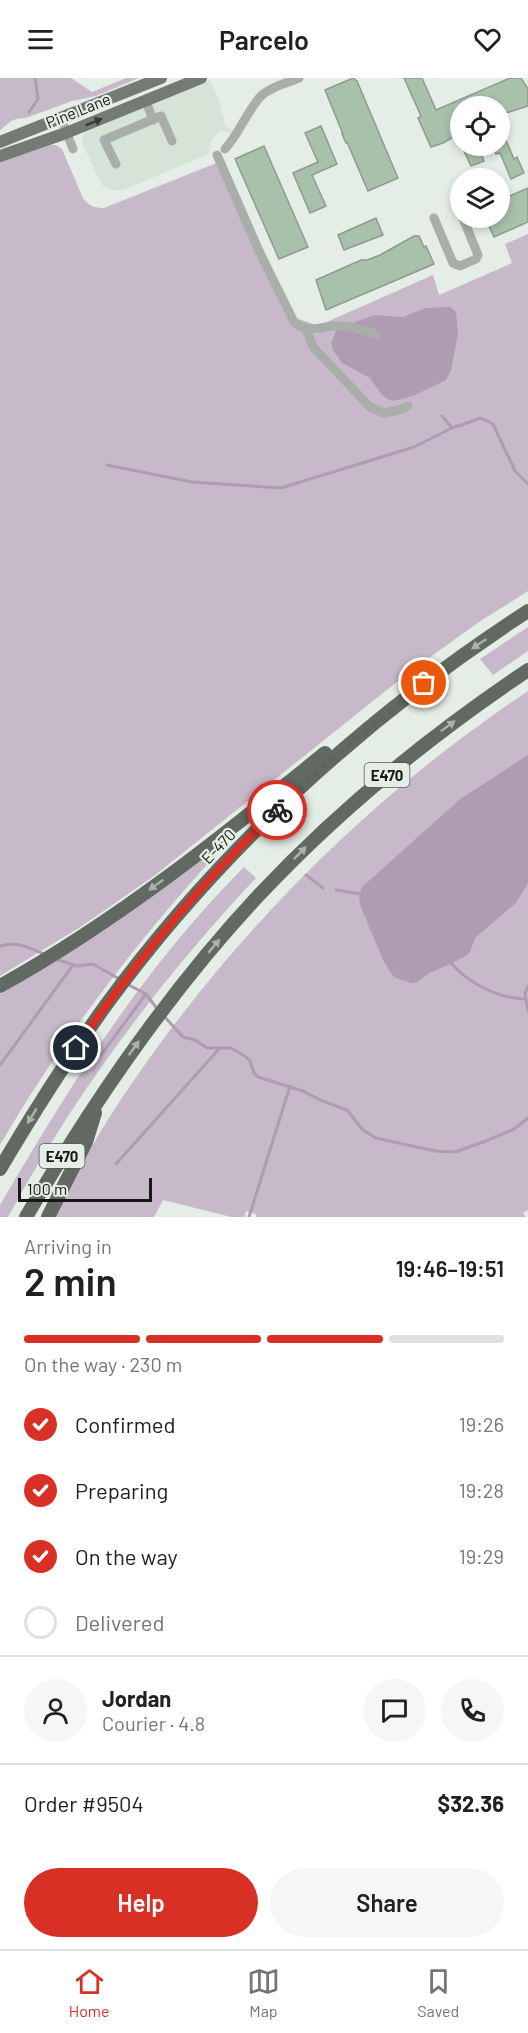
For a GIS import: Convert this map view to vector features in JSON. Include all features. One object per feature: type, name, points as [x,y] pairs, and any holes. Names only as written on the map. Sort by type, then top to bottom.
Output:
[{"type":"highway","name":"E-470","points":[[0,1169],[63,1067],[133,969],[223,865],[320,769],[424,683],[528,611]]},
{"type":"highway","name":"E470","points":[[26,1217],[100,1096],[166,1006],[259,895],[331,824],[371,789],[443,730],[528,670]]},
{"type":"highway","points":[[0,986],[92,930],[203,850],[401,693],[424,683]]},
{"type":"highway","points":[[48,1217],[86,1142],[100,1096]]},
{"type":"main road","name":"Pine Lane","points":[[0,142],[160,78]]},
{"type":"main road","name":"Pine Lane","points":[[0,156],[66,133],[201,78]]},
{"type":"street","points":[[299,78],[268,91],[259,98],[237,135],[221,152],[290,317],[300,327],[306,329],[347,326],[376,334]]},
{"type":"street","points":[[146,101],[153,120]]},
{"type":"street","points":[[116,164],[104,140],[161,116],[172,141]]},
{"type":"street","points":[[61,118],[73,149]]},
{"type":"street","points":[[434,218],[453,263],[460,266],[476,260],[478,255],[467,228]]},
{"type":"street","points":[[306,329],[313,347],[370,407],[384,413],[399,410],[408,405]]},
{"type":"shaded area","points":[[0,78],[71,78],[92,92],[126,78],[139,78],[96,96],[72,101],[26,118],[14,120],[0,130]]},
{"type":"shaded area","points":[[210,80],[226,127],[232,131],[218,133],[210,142],[209,154],[123,190],[110,190],[102,185],[82,143],[87,131]]},
{"type":"shaded area","points":[[56,145],[62,149],[83,198],[90,205],[100,208],[224,160],[293,317],[316,325],[433,275],[439,295],[512,263],[505,244],[528,234],[528,591],[479,622],[408,673],[154,876],[82,926],[0,976],[0,162]]},
{"type":"shaded area","points":[[450,307],[456,312],[458,334],[451,370],[446,380],[413,396],[394,401],[388,399],[382,395],[370,378],[342,363],[333,350],[331,343],[336,331],[355,322],[375,315],[403,317],[426,308]]},
{"type":"shaded area","points":[[528,627],[528,651],[493,675],[480,659]]},
{"type":"shaded area","points":[[528,691],[528,1210],[523,1213],[526,1217],[256,1217],[256,1214],[246,1211],[245,1217],[231,1217],[163,1200],[154,1217],[52,1217],[104,1126],[139,1073],[179,1018],[268,913],[366,817],[418,772],[472,730]]},
{"type":"shaded area","points":[[528,755],[528,883],[516,903],[475,938],[466,956],[428,974],[418,982],[411,983],[396,978],[384,962],[360,905],[359,895],[362,887],[459,800]]},
{"type":"shaded area","points":[[222,844],[224,846],[162,916],[76,1027],[0,1145],[0,994],[113,923]]},
{"type":"shaded area","points":[[244,867],[256,878],[186,957],[121,1040],[62,1126],[8,1217],[0,1217],[0,1205],[54,1115],[111,1028],[174,945]]},
{"type":"building","points":[[353,78],[357,81],[398,178],[368,191],[325,90]]},
{"type":"building","points":[[404,78],[422,78],[436,110],[450,104],[450,139],[431,147],[418,118],[421,116]]},
{"type":"building","points":[[510,78],[521,78],[528,89],[528,106],[510,112],[510,96],[468,96]]},
{"type":"building","points":[[321,126],[337,164],[312,175],[326,206],[310,213],[293,173],[318,162],[305,133]]},
{"type":"building","points":[[264,146],[308,247],[279,259],[235,159]]},
{"type":"building","points":[[510,150],[514,159],[517,157],[524,173],[511,179],[510,168],[506,168],[501,156],[510,156]]},
{"type":"building","points":[[466,156],[482,156],[484,161],[471,166]]},
{"type":"building","points":[[528,188],[528,222],[494,237],[490,228],[510,228],[510,196]]},
{"type":"building","points":[[376,218],[383,235],[344,250],[338,235]]},
{"type":"building","points":[[414,236],[419,236],[434,264],[326,310],[316,280],[361,260],[380,255]]},
{"type":"waterway","points":[[29,112],[38,99],[35,78]]},
{"type":"waterway","points":[[442,416],[452,428]]},
{"type":"waterway","points":[[107,465],[192,482],[281,488],[414,447],[452,428],[481,418],[493,424],[515,471],[528,484]]},
{"type":"waterway","points":[[306,875],[323,888]]},
{"type":"waterway","points":[[336,890],[361,894]]},
{"type":"waterway","points":[[0,946],[17,944],[44,954]]},
{"type":"waterway","points":[[55,959],[78,966],[93,964],[121,980]]},
{"type":"waterway","points":[[450,962],[457,970],[484,988],[504,996],[525,999]]},
{"type":"waterway","points":[[0,1065],[73,965]]},
{"type":"waterway","points":[[127,984],[146,994],[158,1010]]},
{"type":"waterway","points":[[528,986],[525,994],[528,1011]]},
{"type":"waterway","points":[[101,1055],[146,994]]},
{"type":"waterway","points":[[163,1015],[183,1037],[195,1040],[207,1048],[231,1048],[246,1057],[258,1077],[303,1091],[347,1110],[363,1130],[376,1138],[435,1151],[455,1152],[514,1129],[528,1118]]},
{"type":"waterway","points":[[116,1164],[219,1049]]},
{"type":"waterway","points":[[249,1217],[290,1086]]},
{"type":"way so far","points":[[277,810],[320,769],[424,683]]},
{"type":"route","points":[[76,1048],[105,1006],[158,939],[208,881],[277,810]]}]
